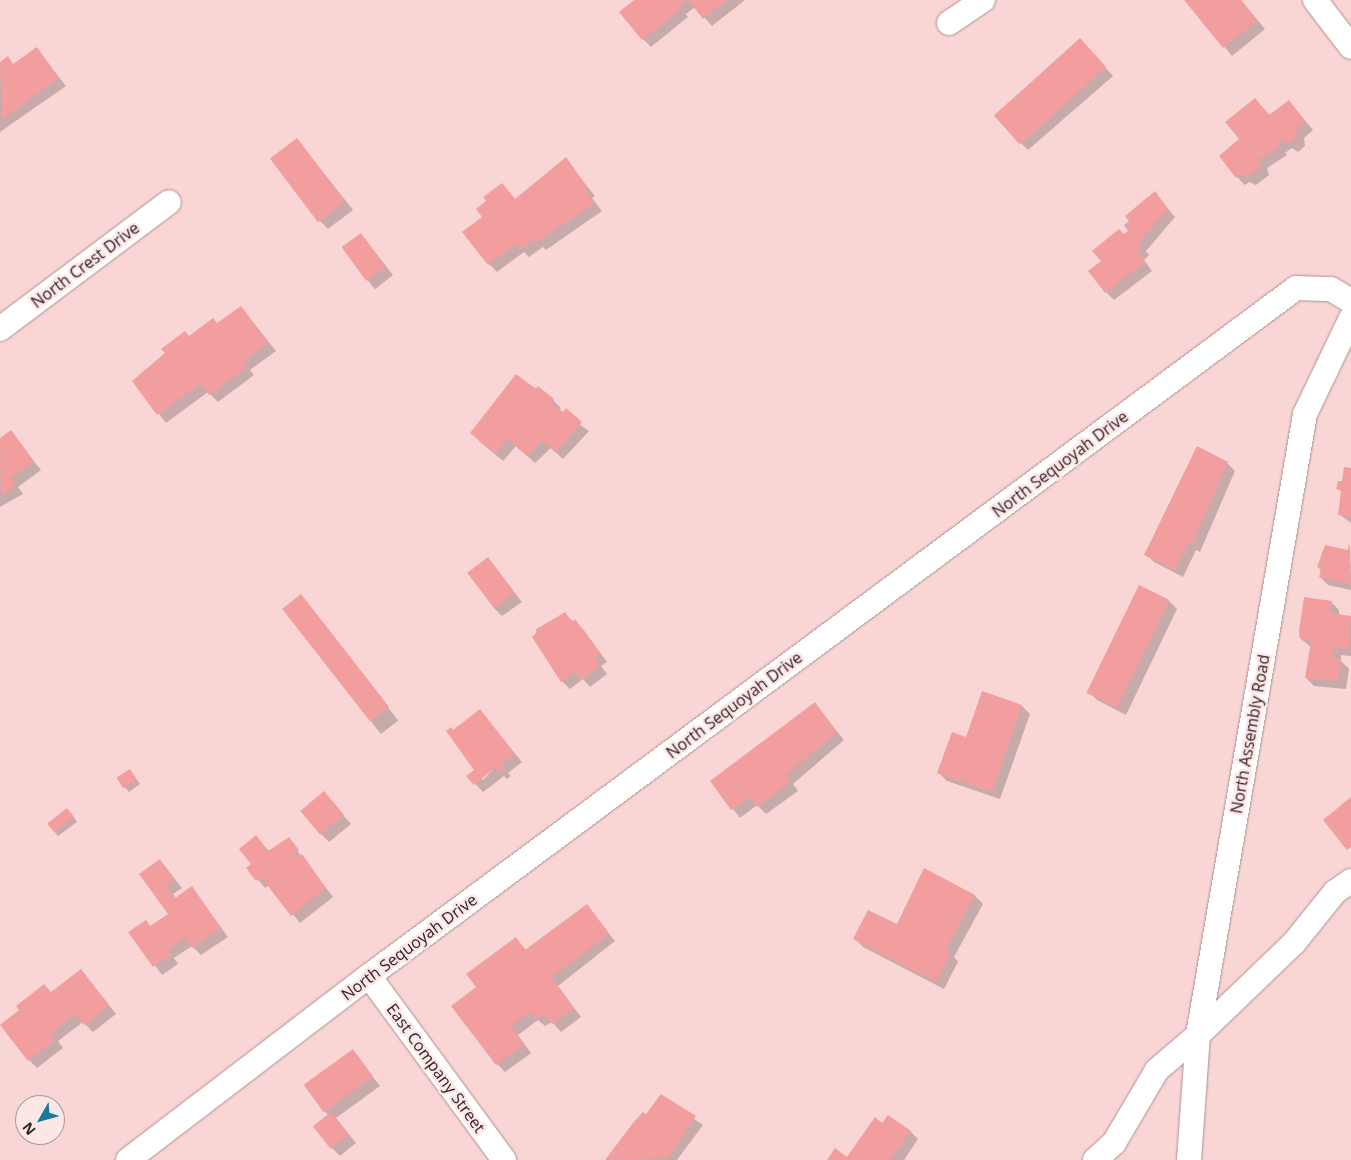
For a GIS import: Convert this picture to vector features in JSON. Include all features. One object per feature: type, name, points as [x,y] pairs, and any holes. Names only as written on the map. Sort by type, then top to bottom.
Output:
[{"type":"street","points":[[949,23],[983,0]]},
{"type":"street","points":[[1315,0],[1351,47]]},
{"type":"street","name":"North Crest Drive","points":[[0,328],[169,202]]},
{"type":"street","name":"North Sequoyah Drive","points":[[128,1160],[369,976],[1296,288],[1332,289],[1351,301]]},
{"type":"street","name":"North Assembly Road","points":[[1189,1160],[1198,1036],[1305,414],[1351,318]]},
{"type":"street","points":[[1095,1160],[1114,1143],[1157,1070],[1198,1036],[1294,943],[1335,892],[1351,881]]},
{"type":"street","name":"East Company Street","points":[[369,976],[504,1160]]},
{"type":"building","points":[[634,0],[686,0],[679,6],[681,9],[642,40],[619,12]]},
{"type":"building","points":[[688,0],[727,0],[703,19]]},
{"type":"building","points":[[1184,0],[1241,0],[1257,21],[1223,48]]},
{"type":"building","points":[[1080,38],[1106,67],[1020,145],[994,116]]},
{"type":"building","points":[[37,47],[59,78],[2,119],[0,62],[8,56],[13,64]]},
{"type":"building","points":[[1255,98],[1269,115],[1289,100],[1306,122],[1296,129],[1298,137],[1289,144],[1283,140],[1278,144],[1280,147],[1259,159],[1261,167],[1247,178],[1240,174],[1236,178],[1219,156],[1239,139],[1225,122]]},
{"type":"building","points":[[297,138],[345,202],[318,222],[270,158]]},
{"type":"building","points":[[566,157],[588,188],[585,189],[595,203],[537,242],[535,239],[520,250],[516,244],[488,265],[462,232],[482,217],[476,209],[486,201],[483,197],[502,183],[515,199]]},
{"type":"building","points":[[1155,191],[1168,209],[1139,242],[1142,246],[1137,251],[1145,262],[1105,293],[1088,271],[1101,261],[1092,251],[1119,229],[1124,234],[1128,231],[1124,225],[1129,221],[1125,216]]},
{"type":"building","points":[[361,233],[386,267],[366,281],[342,247]]},
{"type":"building","points":[[241,306],[268,343],[243,362],[247,367],[209,395],[201,384],[157,415],[132,381],[165,353],[161,349],[185,331],[189,336],[213,318],[217,323]]},
{"type":"building","points":[[516,374],[535,389],[538,386],[554,399],[551,403],[563,412],[566,408],[582,422],[555,452],[542,441],[527,456],[507,439],[495,454],[470,433]]},
{"type":"building","points":[[11,430],[34,461],[11,478],[16,485],[1,497],[0,438]]},
{"type":"building","points":[[1197,446],[1228,462],[1192,545],[1188,543],[1175,570],[1144,555]]},
{"type":"building","points":[[1344,467],[1351,468],[1351,517],[1338,515],[1341,490],[1336,489],[1338,481],[1342,481]]},
{"type":"building","points":[[1349,542],[1351,584],[1319,577],[1321,568],[1317,567],[1325,545],[1348,550]]},
{"type":"building","points":[[488,557],[515,593],[494,609],[467,573]]},
{"type":"building","points":[[1139,585],[1170,600],[1117,708],[1086,693]]},
{"type":"building","points":[[301,594],[389,707],[370,721],[282,609]]},
{"type":"building","points":[[1304,597],[1332,601],[1330,613],[1351,616],[1348,650],[1334,647],[1332,658],[1341,660],[1338,681],[1305,678],[1311,641],[1300,639],[1299,631]]},
{"type":"building","points":[[565,612],[572,622],[575,619],[600,653],[594,658],[600,666],[581,680],[575,671],[561,682],[532,637],[537,632],[535,630]]},
{"type":"building","points":[[982,691],[1022,705],[992,792],[937,773],[952,732],[966,737]]},
{"type":"building","points":[[815,702],[837,732],[786,775],[791,782],[757,807],[750,797],[731,810],[710,781]]},
{"type":"building","points":[[480,709],[515,754],[501,765],[504,768],[498,772],[495,768],[474,785],[466,776],[474,770],[446,731],[451,727],[453,730]]},
{"type":"building","points":[[130,769],[137,780],[123,789],[116,777]]},
{"type":"building","points":[[324,791],[344,815],[320,835],[300,811]]},
{"type":"building","points":[[1351,797],[1351,847],[1347,850],[1323,820]]},
{"type":"building","points":[[67,808],[74,817],[54,832],[47,823]]},
{"type":"building","points":[[256,835],[268,851],[289,837],[299,850],[294,855],[296,858],[302,854],[326,888],[291,916],[261,877],[256,881],[246,868],[251,864],[239,849]]},
{"type":"building","points":[[160,859],[174,880],[166,885],[175,898],[192,886],[221,928],[192,948],[185,937],[167,950],[171,955],[153,967],[128,932],[146,920],[150,926],[168,914],[139,874]]},
{"type":"building","points":[[924,868],[975,895],[945,950],[951,953],[936,982],[853,939],[868,910],[897,924]]},
{"type":"building","points":[[587,904],[608,932],[605,937],[551,977],[574,1008],[552,1024],[544,1014],[536,1019],[530,1012],[511,1026],[524,1044],[496,1065],[451,1006],[476,987],[466,974],[516,937],[525,950]]},
{"type":"building","points":[[81,969],[109,1005],[84,1025],[75,1014],[51,1033],[56,1039],[28,1061],[0,1025],[19,1010],[16,1006],[44,984],[51,992]]},
{"type":"building","points":[[353,1049],[373,1077],[324,1112],[304,1085]]},
{"type":"building","points":[[661,1094],[696,1116],[668,1158],[605,1160],[633,1123],[643,1112],[646,1114]]},
{"type":"building","points":[[331,1112],[349,1135],[331,1149],[313,1126]]},
{"type":"building","points":[[888,1115],[911,1131],[890,1160],[827,1160],[835,1148],[847,1157],[875,1117],[882,1123]]}]
